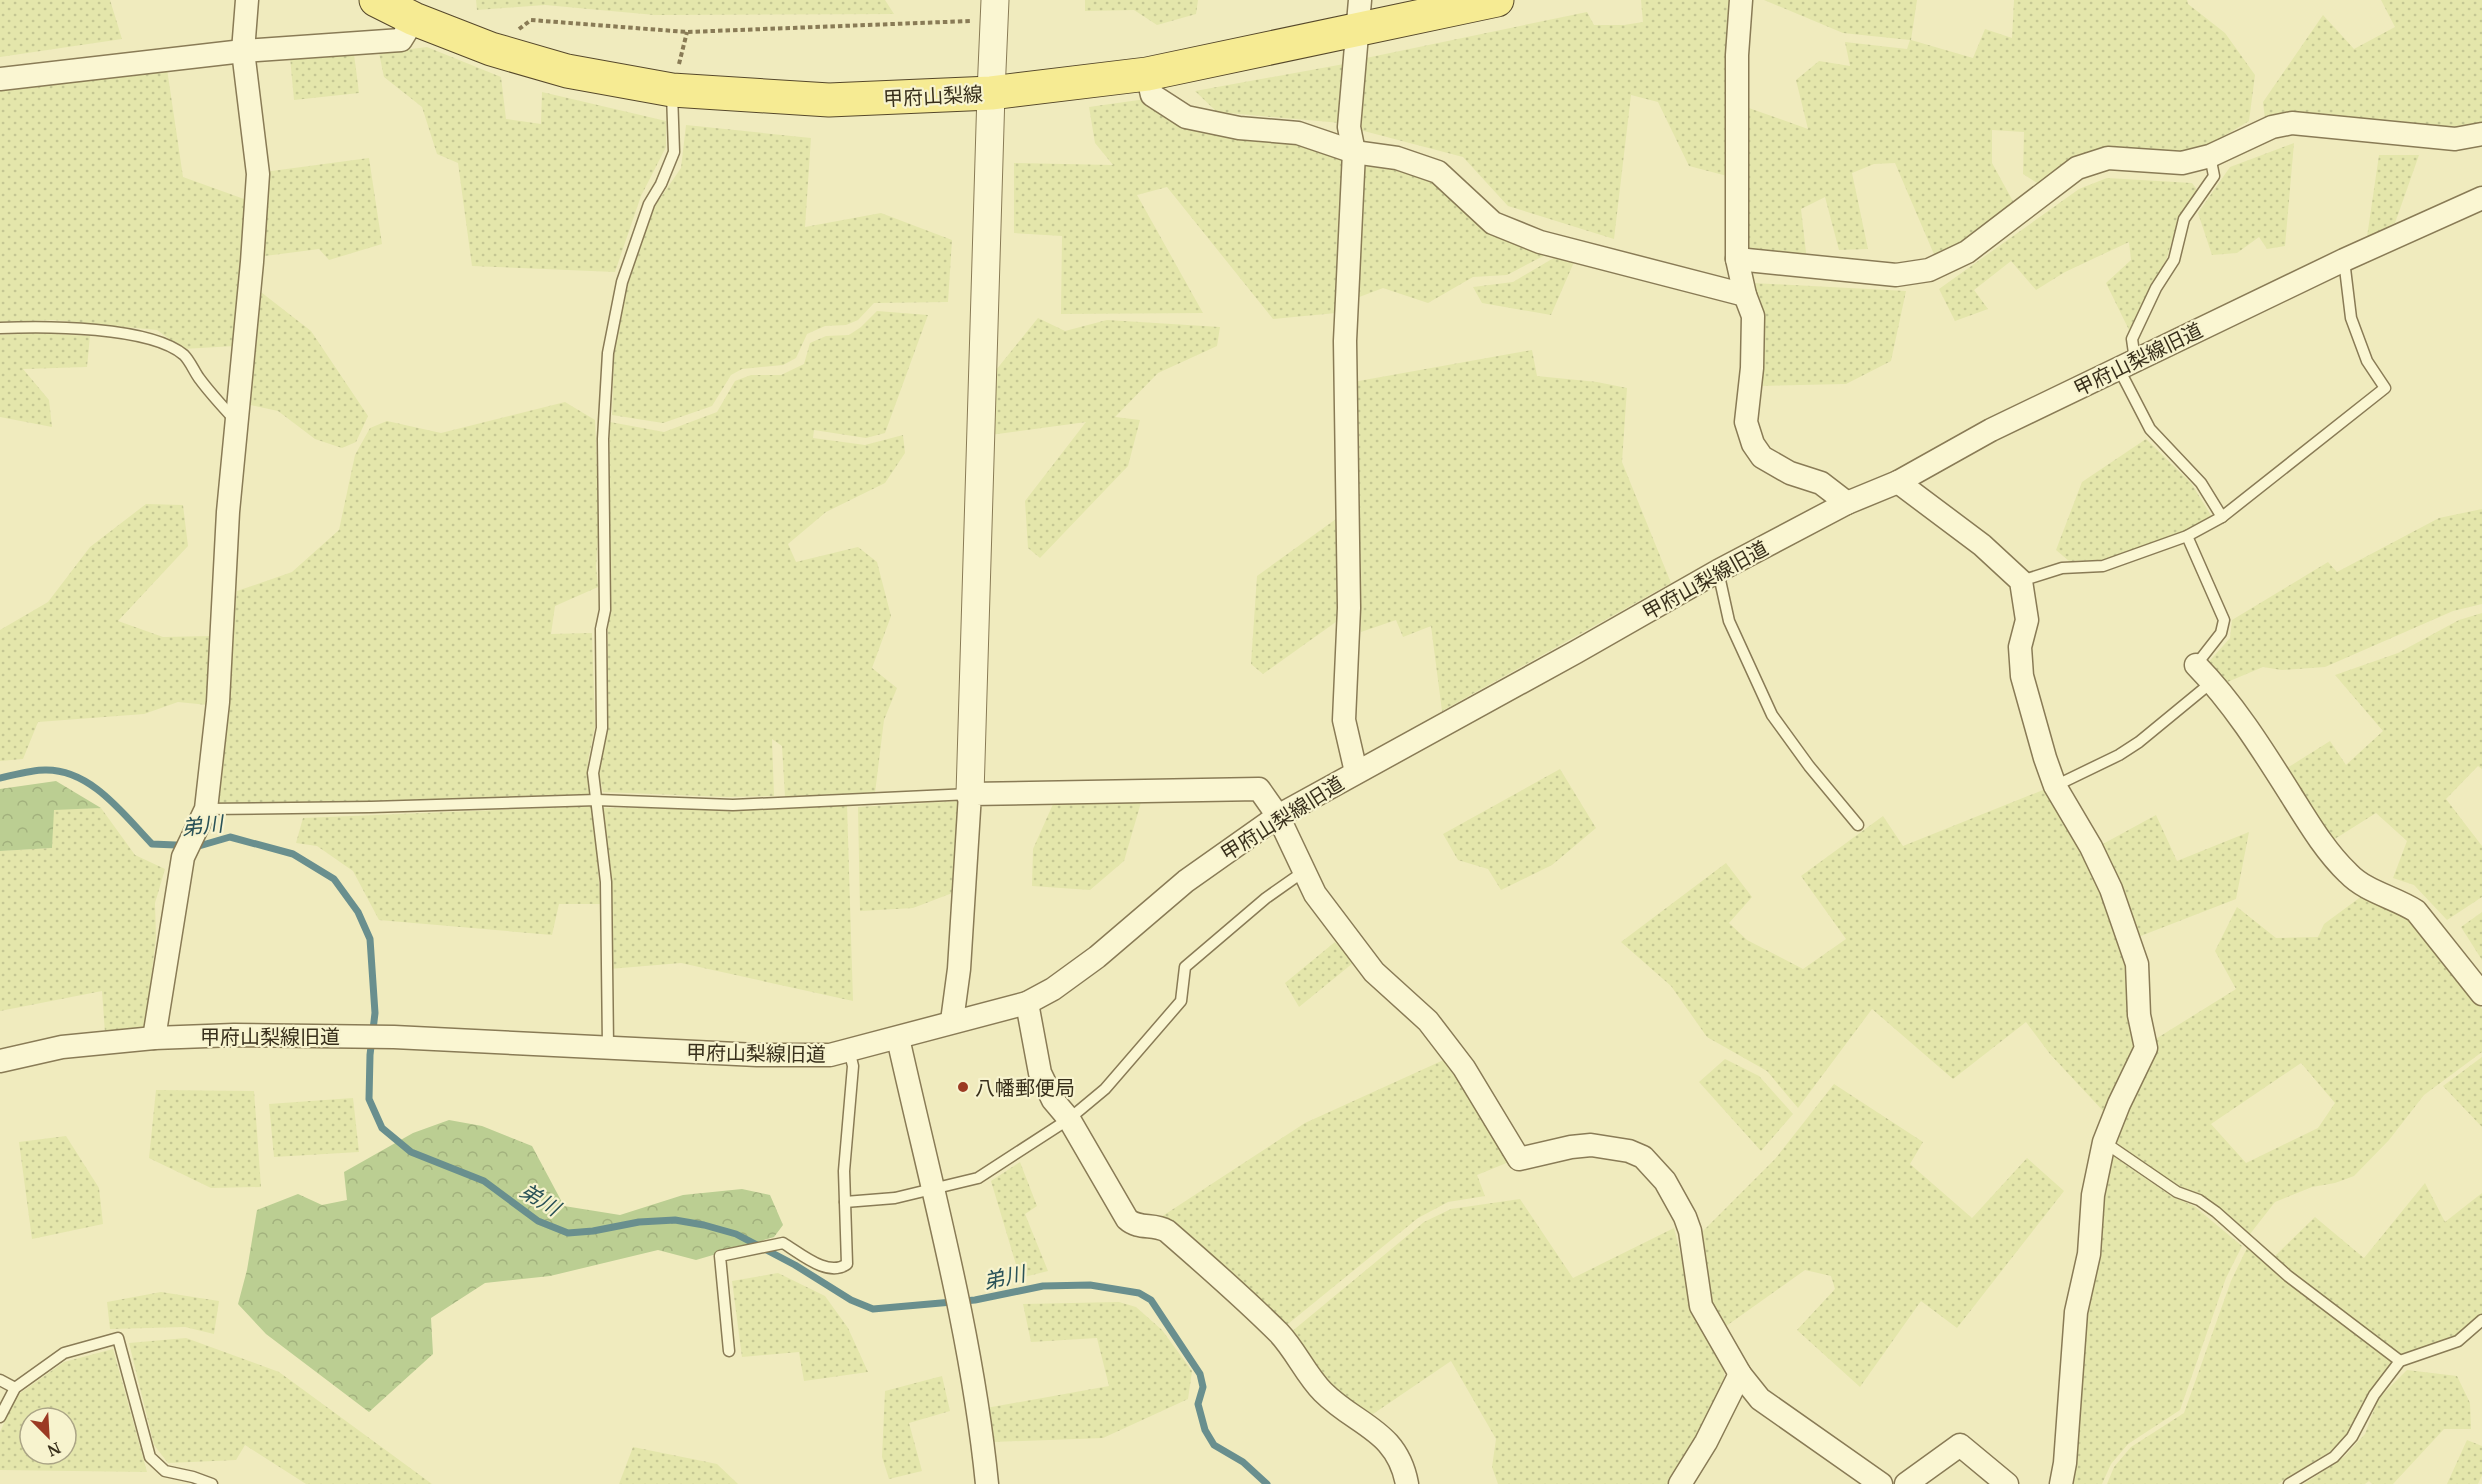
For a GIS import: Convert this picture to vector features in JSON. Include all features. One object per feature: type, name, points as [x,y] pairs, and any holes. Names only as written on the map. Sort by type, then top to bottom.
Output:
[{"type":"main road","name":"甲府山梨線","points":[[376,0],[414,19],[491,49],[567,71],[672,90],[829,100],[991,93],[1147,74],[1360,14],[1497,0]]},
{"type":"street","points":[[154,1038],[183,856],[202,817],[222,659],[228,512],[235,420],[252,262],[258,174],[243,51],[246,0]]},
{"type":"street","points":[[1741,0],[1737,55],[1737,259],[1745,295],[1754,316],[1752,368],[1746,422],[1753,444],[1762,457],[1790,473],[1821,483],[1847,502]]},
{"type":"street","points":[[952,1021],[959,969],[970,794],[995,11]]},
{"type":"street","points":[[1356,772],[1344,720],[1349,608],[1345,341],[1354,152],[1349,127],[1360,14]]},
{"type":"street","points":[[0,79],[243,51],[401,40],[414,19]]},
{"type":"street","points":[[1147,74],[1152,95],[1186,117],[1239,128],[1298,133],[1354,152],[1397,158],[1438,172],[1493,223],[1540,242],[1745,295]]},
{"type":"street","points":[[1737,259],[1896,275],[1929,270],[1967,252],[2077,168],[2108,158],[2182,163],[2211,156],[2272,127],[2292,123],[2455,139],[2482,134]]},
{"type":"street","name":"甲府山梨線旧道","points":[[0,1061],[62,1047],[154,1038],[234,1035],[394,1037],[608,1046],[631,1050],[757,1055],[830,1055],[1027,1002],[1053,989],[1097,957],[1186,881],[1278,816],[1718,571],[1847,502],[1898,483],[1991,430],[2344,260],[2482,198]]},
{"type":"street","points":[[1898,483],[1982,545],[2021,581],[2027,620],[2020,647],[2022,676],[2055,786],[2091,847],[2111,890],[2138,964],[2139,1015],[2146,1048],[2119,1104],[2104,1142],[2092,1195],[2089,1254],[2076,1312],[2065,1463],[2061,1484]]},
{"type":"street","points":[[2196,665],[2249,730],[2320,840],[2347,873],[2360,884],[2404,903],[2416,911],[2482,994]]},
{"type":"street","points":[[970,794],[1259,789],[1278,816],[1315,894],[1374,972],[1428,1021],[1464,1068],[1519,1159],[1571,1147],[1591,1145],[1629,1151],[1643,1157],[1665,1181],[1685,1217],[1690,1231],[1701,1306],[1740,1374],[1760,1400],[1881,1484]]},
{"type":"street","points":[[1027,1002],[1040,1073],[1053,1100],[1069,1119],[1127,1219],[1138,1226],[1160,1227],[1167,1231],[1281,1335],[1321,1391],[1339,1407],[1370,1425],[1391,1446],[1405,1470],[1407,1484]]},
{"type":"street","points":[[898,1038],[962,1323],[983,1445],[987,1484]]},
{"type":"street","points":[[1680,1484],[1706,1442],[1740,1374]]},
{"type":"street","points":[[1906,1484],[1960,1445],[2007,1484]]},
{"type":"lane","points":[[608,1046],[606,882],[592,773],[602,728],[601,629],[605,610],[603,439],[608,353],[622,282],[649,204],[661,184],[674,152],[672,90]]},
{"type":"lane","points":[[2211,156],[2214,176],[2184,219],[2174,260],[2156,288],[2132,339],[2127,365],[2150,429],[2201,483],[2222,518]]},
{"type":"lane","points":[[2021,581],[2062,568],[2103,566],[2187,536],[2222,518],[2385,388],[2367,361],[2351,318],[2344,260]]},
{"type":"lane","points":[[0,328],[85,328],[152,340],[174,348],[186,357],[212,395],[235,420]]},
{"type":"lane","points":[[2187,536],[2224,620],[2221,633],[2196,665]]},
{"type":"lane","points":[[1718,571],[1729,621],[1772,715],[1809,766],[1858,825]]},
{"type":"lane","points":[[2055,786],[2119,755],[2139,742],[2212,682]]},
{"type":"lane","points":[[202,817],[597,800],[733,805],[970,794]]},
{"type":"lane","points":[[845,1202],[895,1198],[932,1191],[978,1178],[1069,1119],[1105,1089],[1180,1001],[1185,967],[1266,898],[1304,872]]},
{"type":"lane","points":[[729,1351],[720,1256],[783,1243],[828,1269],[841,1268],[847,1264],[844,1172],[853,1066],[849,1050]]},
{"type":"lane","points":[[2104,1142],[2177,1192],[2199,1200],[2216,1212],[2288,1276],[2400,1361]]},
{"type":"lane","points":[[2289,1484],[2334,1457],[2352,1437],[2374,1395],[2400,1361],[2458,1341],[2482,1320]]},
{"type":"lane","points":[[0,1417],[15,1388],[64,1353],[118,1338],[150,1457],[165,1471],[212,1484]]},
{"type":"lane","points":[[0,1380],[15,1388]]},
{"type":"path","points":[[491,49],[531,20],[687,32],[953,21],[995,11]]},
{"type":"green space","points":[[0,0],[110,0],[122,39],[0,57]]},
{"type":"green space","points":[[476,0],[885,0],[894,14],[655,15],[545,5],[477,10]]},
{"type":"green space","points":[[1085,0],[1198,0],[1196,14],[1157,25],[1134,10],[1085,11]]},
{"type":"green space","points":[[1641,0],[1734,0],[1731,177],[1689,166],[1658,102],[1631,95],[1614,239],[1508,206],[1463,157],[1360,130],[1366,58],[1587,12],[1594,25],[1624,25],[1643,22]]},
{"type":"green space","points":[[1764,0],[1917,0],[1911,40],[1973,58],[1985,29],[2012,38],[2014,0],[2187,0],[2188,4],[2225,33],[2255,75],[2249,121],[2207,146],[2042,186],[2023,174],[2024,132],[1992,130],[1992,163],[2015,205],[1964,245],[1936,259],[1895,163],[1874,164],[1852,173],[1868,249],[1839,250],[1825,197],[1801,209],[1807,261],[1745,254],[1746,107],[1808,129],[1796,80],[1819,61],[1850,66],[1845,42],[1907,49],[1910,40],[1843,33]]},
{"type":"green space","points":[[2381,0],[2482,0],[2482,128],[2457,133],[2265,119],[2263,102],[2323,15],[2354,49],[2395,27]]},
{"type":"green space","points":[[427,47],[501,77],[506,119],[541,124],[542,92],[666,121],[666,147],[641,196],[615,272],[472,266],[458,163],[437,154],[422,107],[384,77],[379,53]]},
{"type":"green space","points":[[354,54],[359,93],[294,100],[290,57]]},
{"type":"green space","points":[[1344,64],[1341,123],[1217,112],[1195,91]]},
{"type":"green space","points":[[167,69],[183,177],[244,199],[244,265],[235,346],[183,349],[157,330],[53,320],[0,322],[0,86]]},
{"type":"green space","points":[[1146,99],[1295,141],[1346,159],[1336,313],[1273,319],[1167,187],[1137,195],[1203,313],[1061,314],[1062,236],[1014,233],[1014,163],[1113,165],[1095,143],[1089,107]]},
{"type":"green space","points":[[686,125],[811,138],[805,227],[881,213],[952,240],[948,302],[874,303],[858,320],[846,325],[825,326],[807,334],[796,358],[783,365],[742,369],[731,375],[712,406],[663,423],[612,415],[614,353],[627,283],[654,207],[681,168]]},
{"type":"green space","points":[[2294,143],[2285,246],[2267,249],[2259,237],[2237,253],[2212,255],[2198,213],[2230,167]]},
{"type":"green space","points":[[2379,155],[2419,155],[2395,223],[2367,237]]},
{"type":"green space","points":[[369,158],[382,244],[329,260],[319,249],[265,256],[264,172]]},
{"type":"green space","points":[[1372,162],[1434,177],[1551,252],[1507,275],[1473,277],[1428,303],[1383,288],[1354,299],[1357,175]]},
{"type":"green space","points":[[2107,178],[2192,183],[2198,191],[2178,220],[2166,261],[2129,330],[2106,283],[2131,260],[2129,242],[2065,272],[2036,290],[2011,261],[1974,290],[1988,309],[1955,321],[1939,289],[2079,189]]},
{"type":"green space","points":[[1557,256],[1574,262],[1551,315],[1482,303],[1473,287],[1513,282]]},
{"type":"green space","points":[[1753,283],[1906,291],[1891,361],[1846,384],[1759,386]]},
{"type":"green space","points":[[257,289],[311,331],[368,416],[356,442],[342,448],[315,439],[278,411],[241,403]]},
{"type":"green space","points":[[877,311],[928,315],[885,433],[866,438],[814,430],[813,438],[865,445],[903,435],[905,453],[885,483],[826,512],[788,544],[796,562],[858,547],[877,562],[891,616],[872,668],[897,688],[884,720],[875,793],[785,797],[782,746],[772,739],[774,796],[727,797],[603,792],[598,770],[607,733],[610,422],[664,432],[717,412],[735,381],[751,375],[781,375],[804,364],[810,343],[826,336],[849,335]]},
{"type":"green space","points":[[1038,318],[1065,331],[1107,320],[1220,327],[1217,346],[1158,373],[1115,417],[1140,420],[1128,466],[1040,558],[1028,548],[1025,501],[1086,422],[990,435],[996,370]]},
{"type":"green space","points":[[31,333],[90,336],[87,367],[23,369],[49,400],[52,427],[0,417],[0,335]]},
{"type":"green space","points":[[1532,350],[1537,376],[1597,382],[1627,388],[1622,462],[1671,583],[1442,711],[1431,626],[1403,637],[1396,620],[1361,632],[1353,382]]},
{"type":"green space","points":[[565,402],[595,420],[599,520],[596,567],[598,587],[555,606],[551,634],[592,633],[595,726],[588,761],[590,796],[215,805],[237,591],[292,572],[339,530],[355,455],[370,428],[387,421],[441,433]]},
{"type":"green space","points":[[2146,439],[2191,483],[2212,517],[2188,531],[2103,560],[2069,561],[2056,550],[2082,482]]},
{"type":"green space","points":[[146,504],[183,505],[188,546],[118,621],[163,637],[212,636],[208,705],[178,702],[144,714],[38,722],[23,759],[0,761],[0,630],[48,602],[90,547]]},
{"type":"green space","points":[[2482,509],[2482,604],[2453,611],[2325,667],[2282,670],[2263,667],[2225,683],[2206,665],[2230,638],[2232,620],[2328,562],[2337,572],[2439,518]]},
{"type":"green space","points":[[1336,519],[1340,619],[1263,674],[1251,664],[1257,576]]},
{"type":"green space","points":[[2482,613],[2482,769],[2478,766],[2446,799],[2482,846],[2482,897],[2447,920],[2414,885],[2393,878],[2407,841],[2376,813],[2330,842],[2284,770],[2330,741],[2346,765],[2383,731],[2335,675],[2398,653],[2459,620]]},
{"type":"green space","points":[[1560,769],[1596,828],[1552,865],[1501,890],[1488,869],[1458,860],[1443,834]]},
{"type":"green space","points":[[56,781],[101,808],[54,810],[52,848],[0,851],[0,789]]},
{"type":"green space","points":[[2048,788],[2096,873],[2130,962],[2140,1050],[2105,1113],[2050,1054],[2026,1022],[1953,1079],[1872,1009],[1798,1108],[1767,1071],[1707,1037],[1671,986],[1621,942],[1726,863],[1752,897],[1729,923],[1747,940],[1803,969],[1846,939],[1801,876],[1883,816],[1903,846]]},
{"type":"green space","points":[[1142,799],[1124,861],[1090,890],[1032,886],[1033,849],[1054,802]]},
{"type":"green space","points":[[958,801],[955,892],[913,908],[860,911],[858,807]]},
{"type":"green space","points":[[847,805],[853,1001],[681,963],[609,969],[609,884],[603,808]]},
{"type":"green space","points":[[592,806],[601,904],[559,904],[552,935],[379,920],[353,871],[317,846],[296,843],[303,818]]},
{"type":"green space","points":[[101,808],[135,855],[165,869],[155,903],[156,938],[145,1027],[105,1033],[102,991],[0,1011],[0,851],[52,848],[53,809]]},
{"type":"green space","points":[[2156,815],[2177,861],[2249,832],[2236,899],[2138,937],[2101,845]]},
{"type":"green space","points":[[2366,893],[2411,916],[2482,1009],[2482,1052],[2424,1095],[2389,1140],[2354,1176],[2335,1183],[2312,1187],[2275,1202],[2250,1234],[2203,1196],[2175,1187],[2121,1148],[2113,1135],[2154,1040],[2236,989],[2215,951],[2237,907],[2276,938],[2318,937],[2324,924]],"holes":[[[2301,1063],[2335,1103],[2318,1128],[2246,1163],[2211,1124]]]},
{"type":"green space","points":[[2482,912],[2482,960],[2461,927]]},
{"type":"green space","points":[[1335,942],[1353,963],[1299,1007],[1285,983]]},
{"type":"green space","points":[[2482,1057],[2482,1127],[2443,1086]]},
{"type":"green space","points":[[1448,1058],[1509,1162],[1477,1175],[1485,1196],[1448,1202],[1418,1218],[1283,1328],[1161,1217],[1305,1123]]},
{"type":"green space","points":[[1725,1059],[1759,1076],[1793,1114],[1761,1151],[1699,1082]]},
{"type":"green space","points":[[1834,1084],[1923,1142],[1910,1164],[1972,1218],[2027,1158],[2064,1191],[1957,1328],[1921,1301],[1860,1387],[1797,1330],[1835,1289],[1831,1276],[1805,1270],[1722,1329],[1706,1301],[1697,1237],[1775,1159]]},
{"type":"green space","points":[[156,1090],[254,1091],[261,1187],[211,1188],[149,1158]]},
{"type":"green space","points":[[353,1098],[359,1152],[274,1157],[269,1104]]},
{"type":"green space","points":[[449,1120],[482,1126],[532,1146],[564,1206],[620,1215],[683,1195],[742,1189],[770,1195],[783,1225],[774,1237],[696,1260],[658,1250],[550,1276],[485,1283],[431,1318],[433,1354],[369,1412],[266,1334],[238,1304],[247,1270],[257,1210],[298,1194],[322,1205],[347,1200],[344,1172],[413,1133]]},
{"type":"green space","points":[[66,1136],[99,1188],[103,1224],[32,1239],[19,1142]]},
{"type":"green space","points":[[2110,1154],[2171,1196],[2194,1206],[2242,1246],[2226,1278],[2180,1410],[2128,1444],[2111,1464],[2102,1484],[2067,1484],[2097,1215]]},
{"type":"green space","points":[[1020,1162],[1037,1206],[1025,1214],[1048,1271],[1020,1278],[991,1181]]},
{"type":"green space","points":[[2425,1183],[2445,1222],[2482,1193],[2482,1317],[2455,1338],[2417,1353],[2397,1355],[2291,1275],[2274,1257],[2315,1217],[2364,1258]]},
{"type":"green space","points":[[1520,1199],[1573,1278],[1674,1228],[1696,1317],[1725,1364],[1723,1395],[1674,1484],[1498,1484],[1492,1467],[1496,1439],[1451,1361],[1373,1414],[1346,1403],[1290,1333],[1424,1222],[1451,1209]]},
{"type":"green space","points":[[2247,1248],[2281,1278],[2394,1362],[2370,1392],[2350,1431],[2336,1448],[2278,1484],[2107,1484],[2114,1467],[2131,1447],[2184,1413],[2231,1281]]},
{"type":"green space","points":[[778,1273],[825,1296],[848,1328],[868,1372],[804,1381],[799,1352],[742,1357],[732,1281]]},
{"type":"green space","points":[[161,1292],[219,1301],[214,1334],[185,1327],[110,1329],[107,1302]]},
{"type":"green space","points":[[1119,1302],[1136,1307],[1162,1330],[1192,1371],[1188,1399],[1103,1438],[993,1442],[986,1408],[1109,1386],[1097,1338],[1031,1342],[1023,1304]]},
{"type":"green space","points":[[186,1338],[279,1372],[432,1484],[306,1484],[245,1445],[236,1460],[168,1463],[154,1445],[129,1343]]},
{"type":"green space","points":[[113,1349],[147,1472],[0,1470],[0,1432],[16,1396],[64,1362]]},
{"type":"green space","points":[[2407,1370],[2457,1376],[2470,1403],[2471,1429],[2444,1429],[2393,1484],[2372,1484],[2369,1481],[2365,1484],[2304,1484],[2345,1456],[2365,1434],[2378,1399]]},
{"type":"green space","points":[[942,1376],[950,1411],[909,1423],[922,1471],[889,1479],[882,1457],[885,1391]]},
{"type":"green space","points":[[2467,1440],[2482,1446],[2482,1475],[2478,1484],[2447,1484]]},
{"type":"green space","points":[[633,1447],[717,1464],[738,1484],[619,1484]]},
{"type":"waterway","name":"弟川","points":[[0,778],[40,770],[62,772],[92,785],[118,808],[152,844],[199,846],[230,837],[293,854],[334,879],[358,912],[370,939],[375,1013],[370,1055],[369,1099],[382,1128],[411,1152],[484,1181],[538,1221],[568,1233],[593,1231],[639,1222],[675,1220],[736,1234],[795,1265],[851,1300],[873,1309],[975,1300],[1043,1286],[1090,1285],[1139,1293],[1151,1300],[1200,1374],[1203,1387],[1198,1404],[1205,1430],[1214,1445],[1243,1462],[1267,1484]]},
{"type":"place","name":"八幡郵便局","points":[[963,1087]]}]
